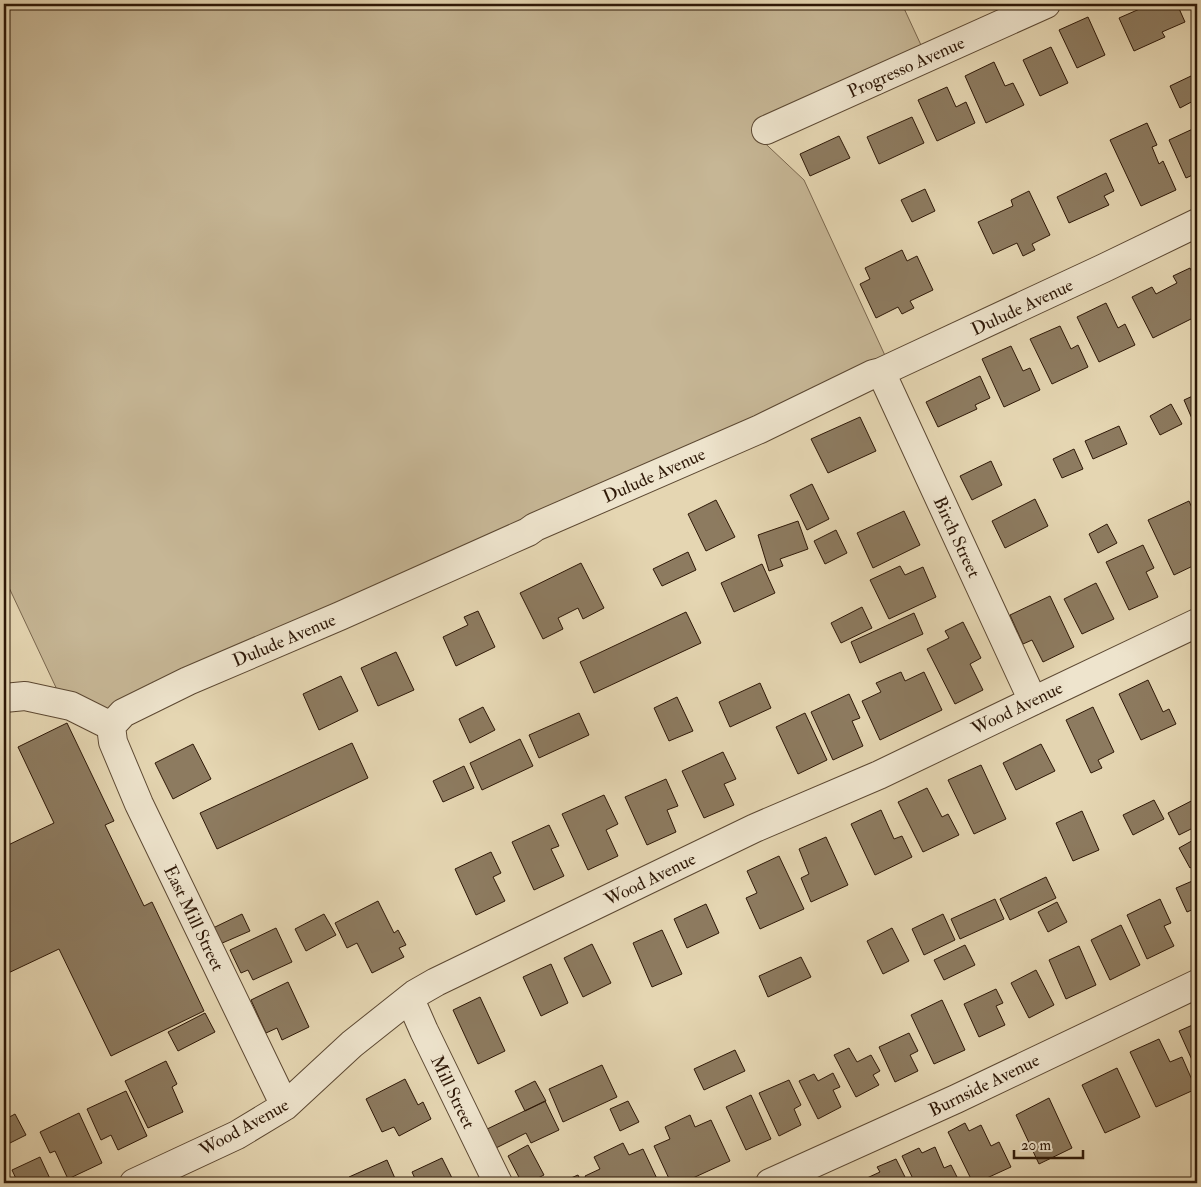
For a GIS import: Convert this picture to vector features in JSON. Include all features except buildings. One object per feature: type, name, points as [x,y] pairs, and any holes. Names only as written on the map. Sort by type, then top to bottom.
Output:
[{"type":"street","name":"Progresso Avenue","points":[[766,130],[1046,4]]},
{"type":"street","name":"Dulude Avenue","points":[[111,726],[123,713],[188,681],[340,616],[528,532],[535,527],[760,429],[873,374],[1104,268],[1197,223]]},
{"type":"street","name":"Birch Street","points":[[880,372],[1033,701]]},
{"type":"street","name":"Wood Avenue","points":[[134,1183],[237,1135],[285,1106],[352,1044],[410,1000],[415,994],[436,982],[756,828],[879,776],[1197,623]]},
{"type":"street","points":[[4,698],[25,696],[71,706],[111,726]]},
{"type":"street","name":"East Mill Street","points":[[111,726],[112,742],[139,804],[285,1106]]},
{"type":"street","name":"Burnside Avenue","points":[[770,1183],[956,1099],[1197,984]]},
{"type":"street","name":"Mill Street","points":[[410,1000],[498,1183]]},
{"type":"shaded area","points":[[4,4],[902,4],[927,58],[810,110],[753,132],[804,180],[888,362],[120,714],[68,713],[4,577]]}]
